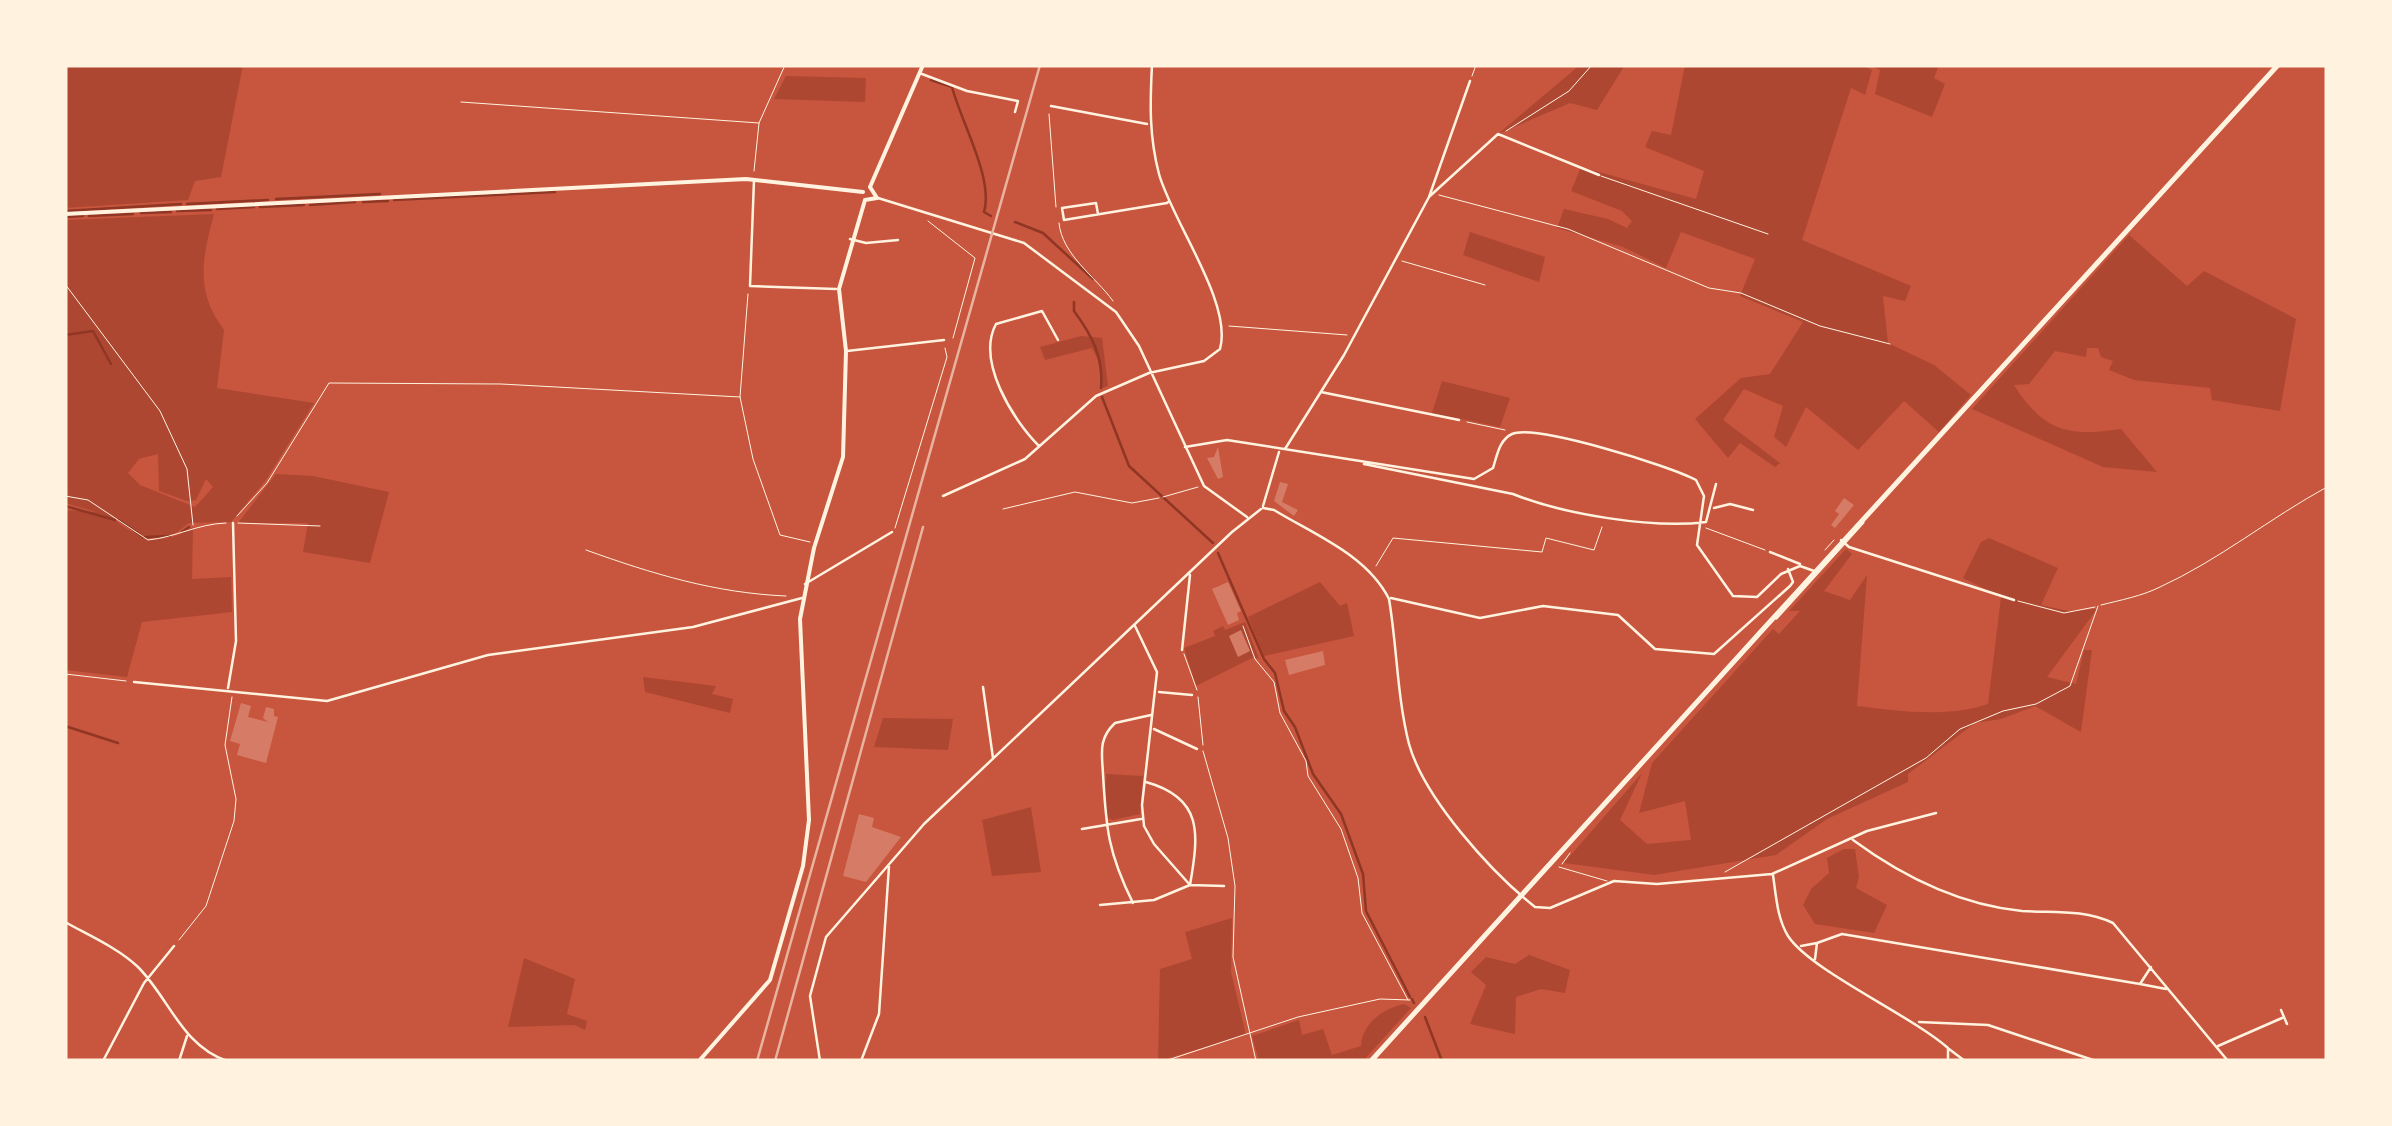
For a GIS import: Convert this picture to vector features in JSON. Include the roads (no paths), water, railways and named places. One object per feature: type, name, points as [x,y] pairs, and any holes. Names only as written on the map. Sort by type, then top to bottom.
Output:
[{"type":"main road","points":[[1371,1061],[2278,65]]},
{"type":"street","points":[[65,214],[754,179],[863,192],[870,187],[922,65]]},
{"type":"street","points":[[943,496],[1025,459],[1096,396],[1149,372],[1212,358],[1222,342],[1221,326],[1169,202],[1149,124],[1152,65]]},
{"type":"street","points":[[921,73],[968,91],[1018,101],[1015,112]]},
{"type":"street","points":[[1263,508],[1265,487],[1281,451],[1354,336],[1428,197],[1470,82]]},
{"type":"street","points":[[1051,106],[1149,124]]},
{"type":"street","points":[[1428,197],[1436,194],[1498,134],[1599,175]]},
{"type":"street","points":[[754,179],[750,286],[839,289]]},
{"type":"street","points":[[870,187],[876,189],[877,198]]},
{"type":"street","points":[[700,1061],[770,980],[804,866],[808,832],[799,598],[843,457],[846,352],[839,289],[863,192]]},
{"type":"street","points":[[864,200],[877,198],[1020,241],[1116,312],[1135,338],[1204,486],[1248,518]]},
{"type":"street","points":[[1098,214],[1096,203],[1062,208],[1064,220],[1169,202]]},
{"type":"street","points":[[850,239],[866,243],[898,240]]},
{"type":"street","points":[[1040,447],[1009,412],[990,337],[996,324],[1042,311],[1058,340]]},
{"type":"street","points":[[846,352],[944,340]]},
{"type":"street","points":[[1320,392],[1459,420]]},
{"type":"street","points":[[1185,447],[1220,440],[1479,478],[1493,468],[1505,439],[1517,432],[1595,446],[1688,476],[1702,490],[1698,524],[1702,555],[1734,596],[1757,597],[1788,570],[1800,566]]},
{"type":"street","points":[[1364,462],[1368,468],[1604,515],[1698,524],[1706,522],[1713,508],[1716,484]]},
{"type":"street","points":[[1713,508],[1730,504],[1753,510]]},
{"type":"street","points":[[820,1061],[811,992],[826,938],[924,824],[1263,508]]},
{"type":"street","points":[[1263,508],[1284,516],[1372,574],[1389,599],[1405,725],[1416,761],[1438,801],[1535,907],[1547,909],[1608,882],[1772,874],[1867,831],[1936,814]]},
{"type":"street","points":[[230,691],[236,642],[233,523]]},
{"type":"street","points":[[804,584],[892,532]]},
{"type":"street","points":[[1843,542],[2014,600]]},
{"type":"street","points":[[1770,552],[1816,571]]},
{"type":"street","points":[[1389,599],[1466,617],[1543,606],[1618,615],[1630,622],[1648,646],[1672,653],[1714,654],[1792,584],[1788,570]]},
{"type":"street","points":[[1182,650],[1190,574]]},
{"type":"street","points":[[134,682],[326,701],[488,656],[693,627],[799,598]]},
{"type":"street","points":[[1134,625],[1156,667],[1158,692],[1142,819],[1154,844],[1190,884]]},
{"type":"street","points":[[983,687],[994,759]]},
{"type":"street","points":[[1158,692],[1192,695]]},
{"type":"street","points":[[1133,903],[1114,859],[1105,825],[1103,736],[1128,718],[1154,715]]},
{"type":"street","points":[[1153,728],[1197,749]]},
{"type":"street","points":[[1144,782],[1168,788],[1190,806],[1195,830],[1190,884]]},
{"type":"street","points":[[1082,830],[1142,819]]},
{"type":"street","points":[[1852,840],[1950,895],[2023,911],[2096,916],[2129,937],[2228,1061]]},
{"type":"street","points":[[861,1061],[879,1014],[889,864]]},
{"type":"street","points":[[1772,874],[1780,919],[1797,946],[1918,1022],[1964,1061]]},
{"type":"street","points":[[1100,904],[1133,903],[1190,884],[1224,886]]},
{"type":"street","points":[[65,922],[131,961],[154,985],[198,1046],[227,1061]]},
{"type":"street","points":[[1797,946],[1842,934],[2170,990]]},
{"type":"street","points":[[1815,960],[1816,943]]},
{"type":"street","points":[[103,1061],[149,979],[174,946]]},
{"type":"street","points":[[2140,984],[2152,966]]},
{"type":"street","points":[[143,990],[154,985]]},
{"type":"street","points":[[2281,1010],[2287,1024]]},
{"type":"street","points":[[2217,1047],[2282,1018]]},
{"type":"street","points":[[1918,1022],[1988,1025],[2096,1061]]},
{"type":"street","points":[[1936,1038],[1944,1023]]},
{"type":"street","points":[[179,1061],[188,1035]]},
{"type":"street","points":[[1948,1048],[1948,1061]]},
{"type":"lane","points":[[1599,175],[1768,234]]},
{"type":"lane","points":[[1602,527],[1604,515]]},
{"type":"lane","points":[[1559,866],[1608,882]]},
{"type":"waterway","points":[[931,80],[952,87],[981,167],[984,212],[991,216]]},
{"type":"waterway","points":[[394,200],[555,192]]},
{"type":"waterway","points":[[276,199],[380,194]]},
{"type":"waterway","points":[[187,204],[268,200]]},
{"type":"waterway","points":[[363,202],[388,201]]},
{"type":"waterway","points":[[310,205],[355,202]]},
{"type":"waterway","points":[[65,211],[181,204]]},
{"type":"waterway","points":[[260,207],[304,205]]},
{"type":"waterway","points":[[217,209],[254,207]]},
{"type":"waterway","points":[[177,211],[211,210]]},
{"type":"waterway","points":[[141,213],[171,212]]},
{"type":"waterway","points":[[89,216],[133,214]]},
{"type":"waterway","points":[[65,217],[83,216]]},
{"type":"waterway","points":[[1015,222],[1043,233],[1093,279]]},
{"type":"waterway","points":[[1074,302],[1074,311],[1098,356],[1101,388]]},
{"type":"waterway","points":[[65,335],[93,331],[111,364]]},
{"type":"waterway","points":[[1102,397],[1129,466],[1213,543]]},
{"type":"waterway","points":[[65,506],[115,520]]},
{"type":"waterway","points":[[119,520],[143,537],[170,536]]},
{"type":"waterway","points":[[182,532],[189,527]]},
{"type":"waterway","points":[[1218,553],[1264,659],[1275,673],[1284,711],[1295,727],[1313,774],[1341,814],[1363,874],[1366,911],[1410,997]]},
{"type":"waterway","points":[[65,726],[118,743]]},
{"type":"waterway","points":[[1412,999],[1414,1003]]},
{"type":"waterway","points":[[1425,1017],[1442,1061]]},
{"type":"railway","points":[[757,1061],[1040,65]]},
{"type":"railway","points":[[775,1061],[923,527]]}]
